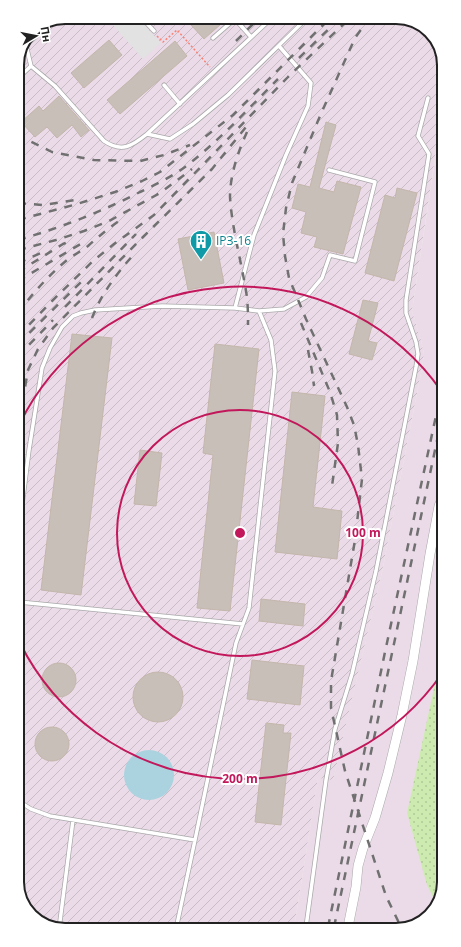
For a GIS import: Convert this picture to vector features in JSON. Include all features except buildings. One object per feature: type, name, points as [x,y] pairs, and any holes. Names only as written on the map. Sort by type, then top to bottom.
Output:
[{"type":"street","points":[[349,923],[356,887],[358,866],[377,810],[402,716],[413,661],[437,517]]},
{"type":"lane","points":[[148,24],[154,31]]},
{"type":"lane","points":[[213,38],[229,24]]},
{"type":"lane","points":[[241,24],[251,37]]},
{"type":"lane","points":[[27,49],[31,66],[55,86],[104,141],[111,146],[119,148],[128,147],[136,143],[147,134],[265,24]]},
{"type":"lane","points":[[147,134],[170,139],[193,124],[228,95],[301,24]]},
{"type":"lane","points":[[235,308],[254,235],[281,167],[308,106],[311,83],[279,46]]},
{"type":"lane","points":[[24,72],[31,66]]},
{"type":"lane","points":[[164,85],[180,104]]},
{"type":"lane","points":[[307,923],[326,780],[335,729],[352,674],[376,571],[418,354],[416,342],[406,313],[406,300],[429,154],[418,136],[428,98]]},
{"type":"lane","points":[[24,489],[42,368],[50,348],[62,327],[73,316],[95,310],[162,306],[235,308],[259,311],[284,309],[306,297],[322,278],[330,255],[355,261],[375,182],[329,170]]},
{"type":"lane","points":[[177,923],[196,840],[236,643],[249,608],[275,371],[271,340],[259,311]]},
{"type":"lane","points":[[24,602],[243,624]]},
{"type":"lane","points":[[24,805],[31,809],[50,816],[196,840]]},
{"type":"lane","points":[[59,922],[73,820]]},
{"type":"path","points":[[154,31],[163,42],[177,30],[214,72]]},
{"type":"shaded area","points":[[65,24],[398,24],[412,27],[421,33],[425,36],[434,49],[437,65],[437,145],[412,311],[424,354],[422,368],[382,572],[333,781],[318,779],[295,923],[63,923],[49,920],[40,914],[36,911],[27,898],[24,882],[24,63],[28,47],[38,34],[49,27]]},
{"type":"shaded area","points":[[112,24],[143,24],[161,43],[143,59]]},
{"type":"shaded area","points":[[437,146],[436,890],[433,900],[423,913],[412,920],[404,922],[295,923],[318,778],[333,780],[382,572],[422,368],[424,354],[412,311]]},
{"type":"green space","points":[[437,674],[437,882],[434,898],[427,885],[407,813]]},
{"type":"water","points":[[149,750],[163,754],[170,761],[174,775],[170,789],[163,796],[149,800],[135,796],[128,789],[124,775],[128,761],[135,754]]},
{"type":"railway","points":[[236,41],[253,24]]},
{"type":"railway","points":[[24,218],[115,192],[160,172],[233,115],[324,24]]},
{"type":"railway","points":[[299,58],[334,24]]},
{"type":"railway","points":[[24,330],[93,261],[154,215],[288,77],[344,24]]},
{"type":"railway","points":[[365,24],[355,38],[292,183],[286,208],[283,234],[289,278],[306,319],[347,407],[354,425],[358,445],[362,479],[355,540],[331,681],[331,708],[345,771],[386,896],[399,923]]},
{"type":"railway","points":[[24,238],[65,225],[95,213],[151,187],[174,174],[198,157],[278,79]]},
{"type":"railway","points":[[24,393],[28,370],[38,349],[53,328],[212,169],[250,122]]},
{"type":"railway","points":[[247,132],[235,164],[231,180],[230,197],[235,233],[247,295],[248,325]]},
{"type":"railway","points":[[24,138],[52,152],[94,160],[140,161],[164,155],[190,145]]},
{"type":"railway","points":[[24,248],[84,231],[109,221],[160,193],[192,169]]},
{"type":"railway","points":[[24,203],[43,205],[75,200]]},
{"type":"railway","points":[[24,305],[60,266],[122,219]]},
{"type":"railway","points":[[65,307],[136,234]]},
{"type":"railway","points":[[24,268],[72,240]]},
{"type":"railway","points":[[24,277],[84,242]]},
{"type":"railway","points":[[24,260],[43,252]]},
{"type":"railway","points":[[92,318],[100,300],[110,284],[135,253]]},
{"type":"railway","points":[[24,338],[81,282]]},
{"type":"railway","points":[[24,350],[53,320]]},
{"type":"railway","points":[[301,323],[330,392],[337,415],[338,443],[332,486]]},
{"type":"railway","points":[[308,350],[314,386]]},
{"type":"railway","points":[[329,923],[437,411]]},
{"type":"railway","points":[[335,923],[437,441]]},
{"type":"place","name":"ІРЗ-16","points":[[201,260]]}]
